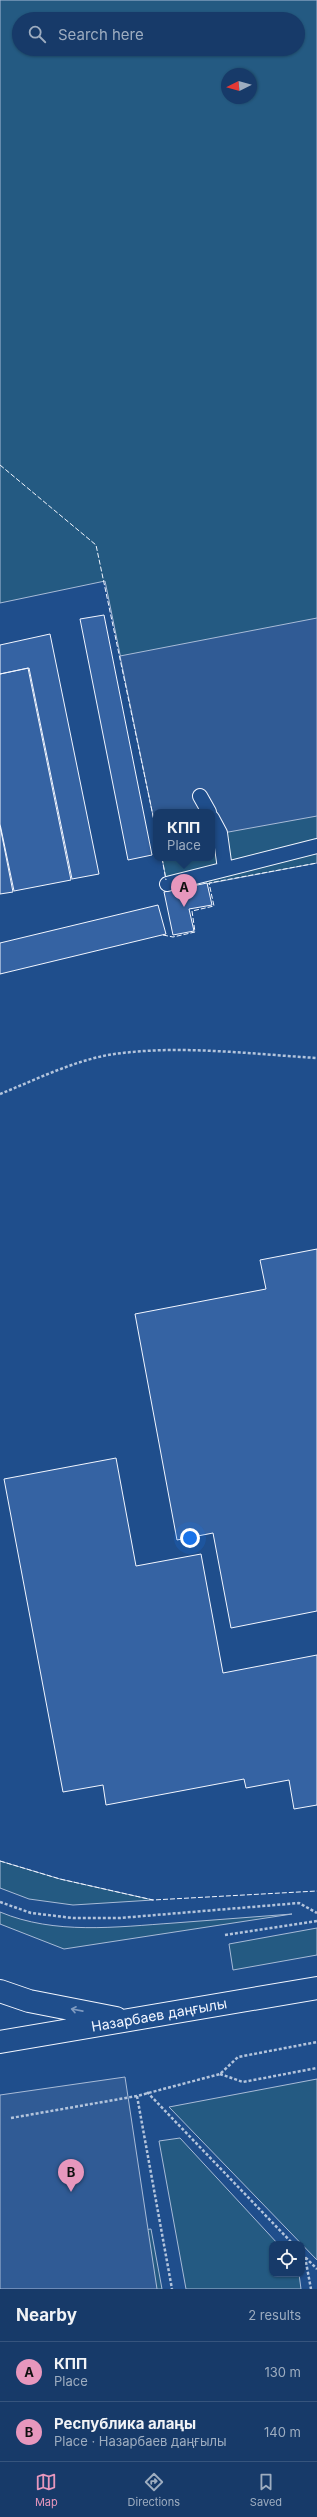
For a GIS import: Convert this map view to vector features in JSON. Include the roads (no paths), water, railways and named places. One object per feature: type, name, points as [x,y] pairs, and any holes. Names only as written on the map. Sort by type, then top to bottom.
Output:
[{"type":"main road","name":"Назарбаев даңғылы","points":[[0,2042],[317,1988]]},
{"type":"main road","points":[[0,1991],[29,2000],[128,2020]]},
{"type":"lane","points":[[200,796],[207,809]]},
{"type":"lane","points":[[215,824],[220,833],[225,869]]},
{"type":"lane","points":[[167,884],[317,846]]},
{"type":"place","name":"КПП","points":[[184,907]]},
{"type":"place","name":"Республика алаңы","points":[[71,2192]]}]
